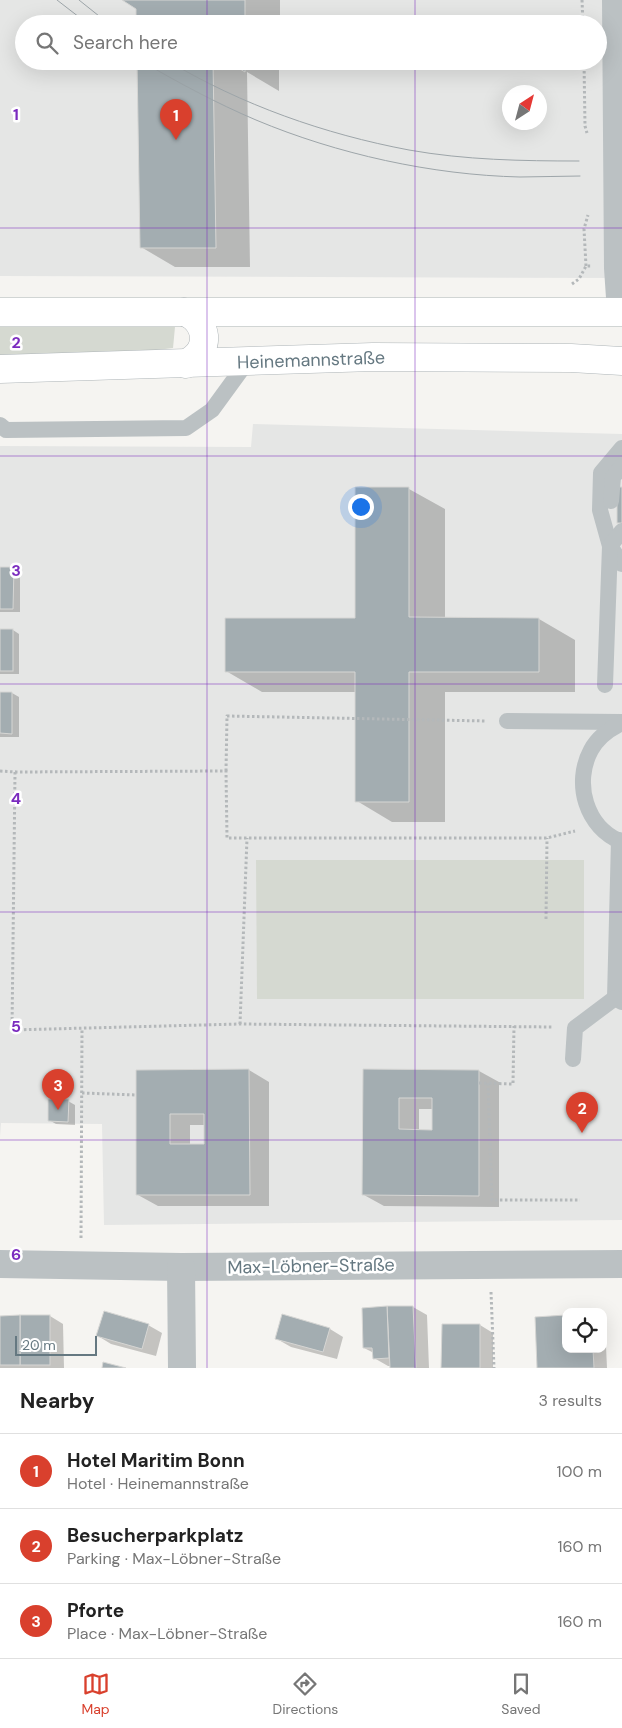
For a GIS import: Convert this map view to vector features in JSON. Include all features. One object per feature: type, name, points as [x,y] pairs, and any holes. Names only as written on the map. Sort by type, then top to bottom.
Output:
[{"type":"main road","points":[[0,312],[622,314]]},
{"type":"main road","points":[[184,312],[191,314],[200,324],[204,341],[197,356],[186,364]]},
{"type":"main road","name":"Heinemannstraße","points":[[0,369],[373,357],[571,358],[622,361]]},
{"type":"street","points":[[616,0],[618,268],[622,314]]},
{"type":"street","name":"Max-Löbner-Straße","points":[[0,1264],[81,1267],[622,1264]]},
{"type":"street","points":[[181,1267],[182,1368]]},
{"type":"lane","points":[[0,426],[6,430],[186,428],[212,410],[247,362]]},
{"type":"lane","points":[[622,448],[601,473],[600,510],[610,546],[622,564]]},
{"type":"lane","points":[[605,685],[613,477],[622,466]]},
{"type":"lane","points":[[610,546],[622,531]]},
{"type":"lane","points":[[507,721],[622,722]]},
{"type":"lane","points":[[573,1059],[575,1028],[618,1000],[620,841],[599,826],[588,810],[584,795],[583,776],[585,763],[598,740],[622,722]]},
{"type":"path","points":[[582,0],[583,15]]},
{"type":"path","points":[[567,288],[579,279],[586,266],[594,267]]},
{"type":"path","points":[[507,721],[226,716],[227,838],[547,838],[599,826]]},
{"type":"path","points":[[0,772],[226,771]]},
{"type":"path","points":[[15,772],[12,1030],[240,1024],[575,1028]]},
{"type":"path","points":[[240,1024],[247,838]]},
{"type":"path","points":[[546,919],[547,838]]},
{"type":"path","points":[[479,1083],[513,1084],[514,1026]]},
{"type":"path","points":[[81,1267],[82,1028]]},
{"type":"path","points":[[488,1083],[492,1200],[580,1200]]},
{"type":"path","points":[[82,1093],[136,1095]]},
{"type":"path","points":[[489,1264],[494,1368]]},
{"type":"shaded area","points":[[0,0],[622,0],[622,278],[0,276]]},
{"type":"shaded area","points":[[0,327],[175,327],[173,348],[84,359],[0,359]]},
{"type":"shaded area","points":[[253,424],[622,434],[622,1220],[104,1225],[102,1124],[1,1123],[0,1137],[0,446],[251,447]]},
{"type":"shaded area","points":[[256,860],[584,860],[584,999],[257,999]]},
{"type":"building","points":[[122,0],[245,0],[245,15],[136,15],[136,9]]},
{"type":"building","points":[[137,70],[213,70],[216,248],[140,248]]},
{"type":"building","points":[[355,487],[409,487],[409,617],[539,618],[539,672],[409,672],[409,802],[355,802],[355,672],[225,672],[225,618],[355,618]]},
{"type":"building","points":[[617,487],[622,487],[622,523],[617,523]]},
{"type":"building","points":[[0,567],[14,567],[13,609],[0,609]]},
{"type":"building","points":[[0,629],[13,629],[13,671],[0,671]]},
{"type":"building","points":[[0,692],[12,692],[12,734],[0,733]]},
{"type":"building","points":[[249,1069],[250,1195],[136,1195],[136,1070]],"holes":[[[170,1114],[204,1114],[204,1144],[170,1144]]]},
{"type":"building","points":[[363,1069],[479,1070],[479,1196],[362,1195]],"holes":[[[399,1098],[432,1098],[432,1130],[399,1129]]]},
{"type":"building","points":[[48,1099],[69,1099],[68,1122],[48,1121]]},
{"type":"building","points":[[387,1306],[413,1306],[416,1368],[390,1368]]},
{"type":"building","points":[[387,1306],[389,1358],[373,1359],[372,1348],[363,1348],[362,1308]]},
{"type":"building","points":[[104,1311],[149,1324],[142,1349],[96,1336]]},
{"type":"building","points":[[282,1314],[330,1328],[323,1352],[275,1339]]},
{"type":"building","points":[[20,1315],[50,1315],[50,1365],[20,1365]]},
{"type":"building","points":[[20,1315],[20,1365],[0,1365],[0,1316]]},
{"type":"building","points":[[562,1315],[562,1353],[593,1353],[594,1368],[537,1368],[535,1317]]},
{"type":"building","points":[[442,1324],[480,1324],[480,1368],[441,1368]]},
{"type":"building","points":[[103,1362],[126,1368],[102,1368]]},
{"type":"tram line","points":[[57,0],[76,15]]},
{"type":"tram line","points":[[79,0],[98,15]]},
{"type":"tram line","points":[[158,70],[227,107],[256,120],[319,143],[352,152],[419,167],[453,172],[520,177],[580,176]]},
{"type":"tram line","points":[[184,70],[254,104],[346,136],[409,150],[472,158],[579,161]]},
{"type":"place","name":"Hotel Maritim Bonn","points":[[176,140]]},
{"type":"place","name":"Pforte","points":[[58,1110]]},
{"type":"place","name":"Besucherparkplatz","points":[[582,1133]]}]
